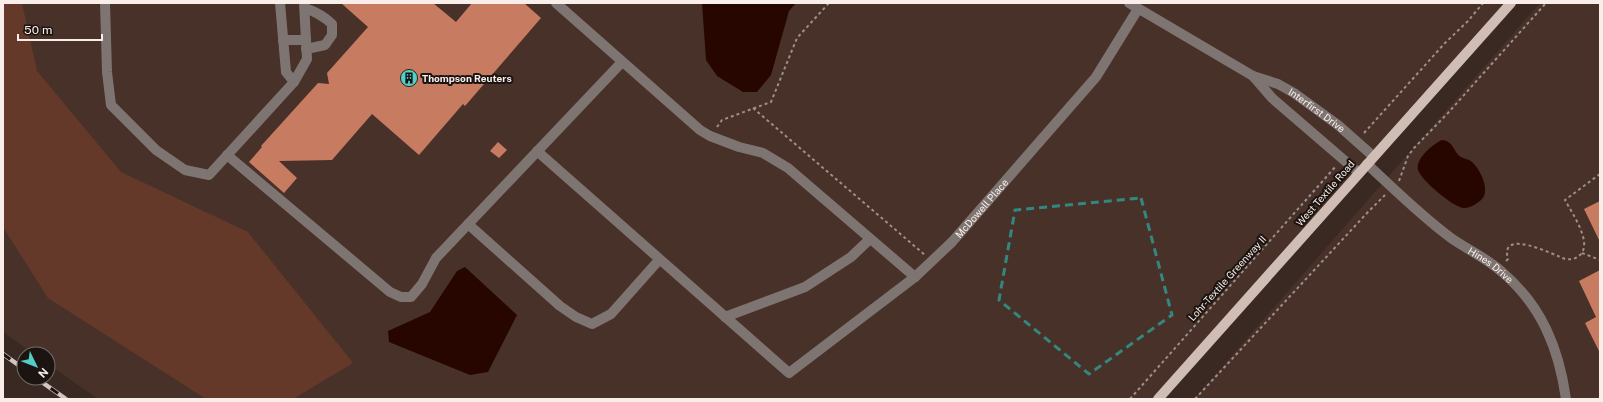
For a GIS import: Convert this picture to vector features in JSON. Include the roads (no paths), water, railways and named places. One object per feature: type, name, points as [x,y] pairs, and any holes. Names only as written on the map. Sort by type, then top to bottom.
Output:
[{"type":"main road","name":"West Textile Road","points":[[1158,399],[1511,3]]},
{"type":"street","points":[[105,3],[107,72],[111,105],[156,150],[185,170],[209,175],[294,82],[307,59],[306,45],[304,6],[320,14],[332,24],[332,35],[325,45],[306,45],[283,40]]},
{"type":"street","points":[[280,3],[286,72],[294,82]]},
{"type":"street","points":[[556,3],[700,130],[710,136],[763,154],[788,168],[915,277]]},
{"type":"street","name":"Interfirst Drive","points":[[1129,3],[1253,76],[1278,84],[1294,93],[1338,125],[1370,160]]},
{"type":"street","name":"McDowell Place","points":[[726,317],[789,373],[915,277],[952,242],[1096,77],[1138,9]]},
{"type":"street","points":[[227,155],[390,292],[400,297],[411,297],[422,284],[436,258],[622,62]]},
{"type":"street","name":"Interfirst Drive","points":[[1253,76],[1272,98],[1359,173]]},
{"type":"street","points":[[537,151],[659,260],[726,317],[805,287],[851,257],[870,239]]},
{"type":"street","name":"Hines Drive","points":[[1370,160],[1436,226],[1452,239],[1499,269],[1526,295],[1544,323],[1555,347],[1562,374],[1566,399]]},
{"type":"street","points":[[468,224],[560,306],[576,317],[592,324],[611,314],[659,260]]},
{"type":"railway","points":[[3,354],[16,363]]},
{"type":"railway","points":[[47,386],[66,399]]},
{"type":"place","name":"Thompson Reuters","points":[[409,78]]}]
